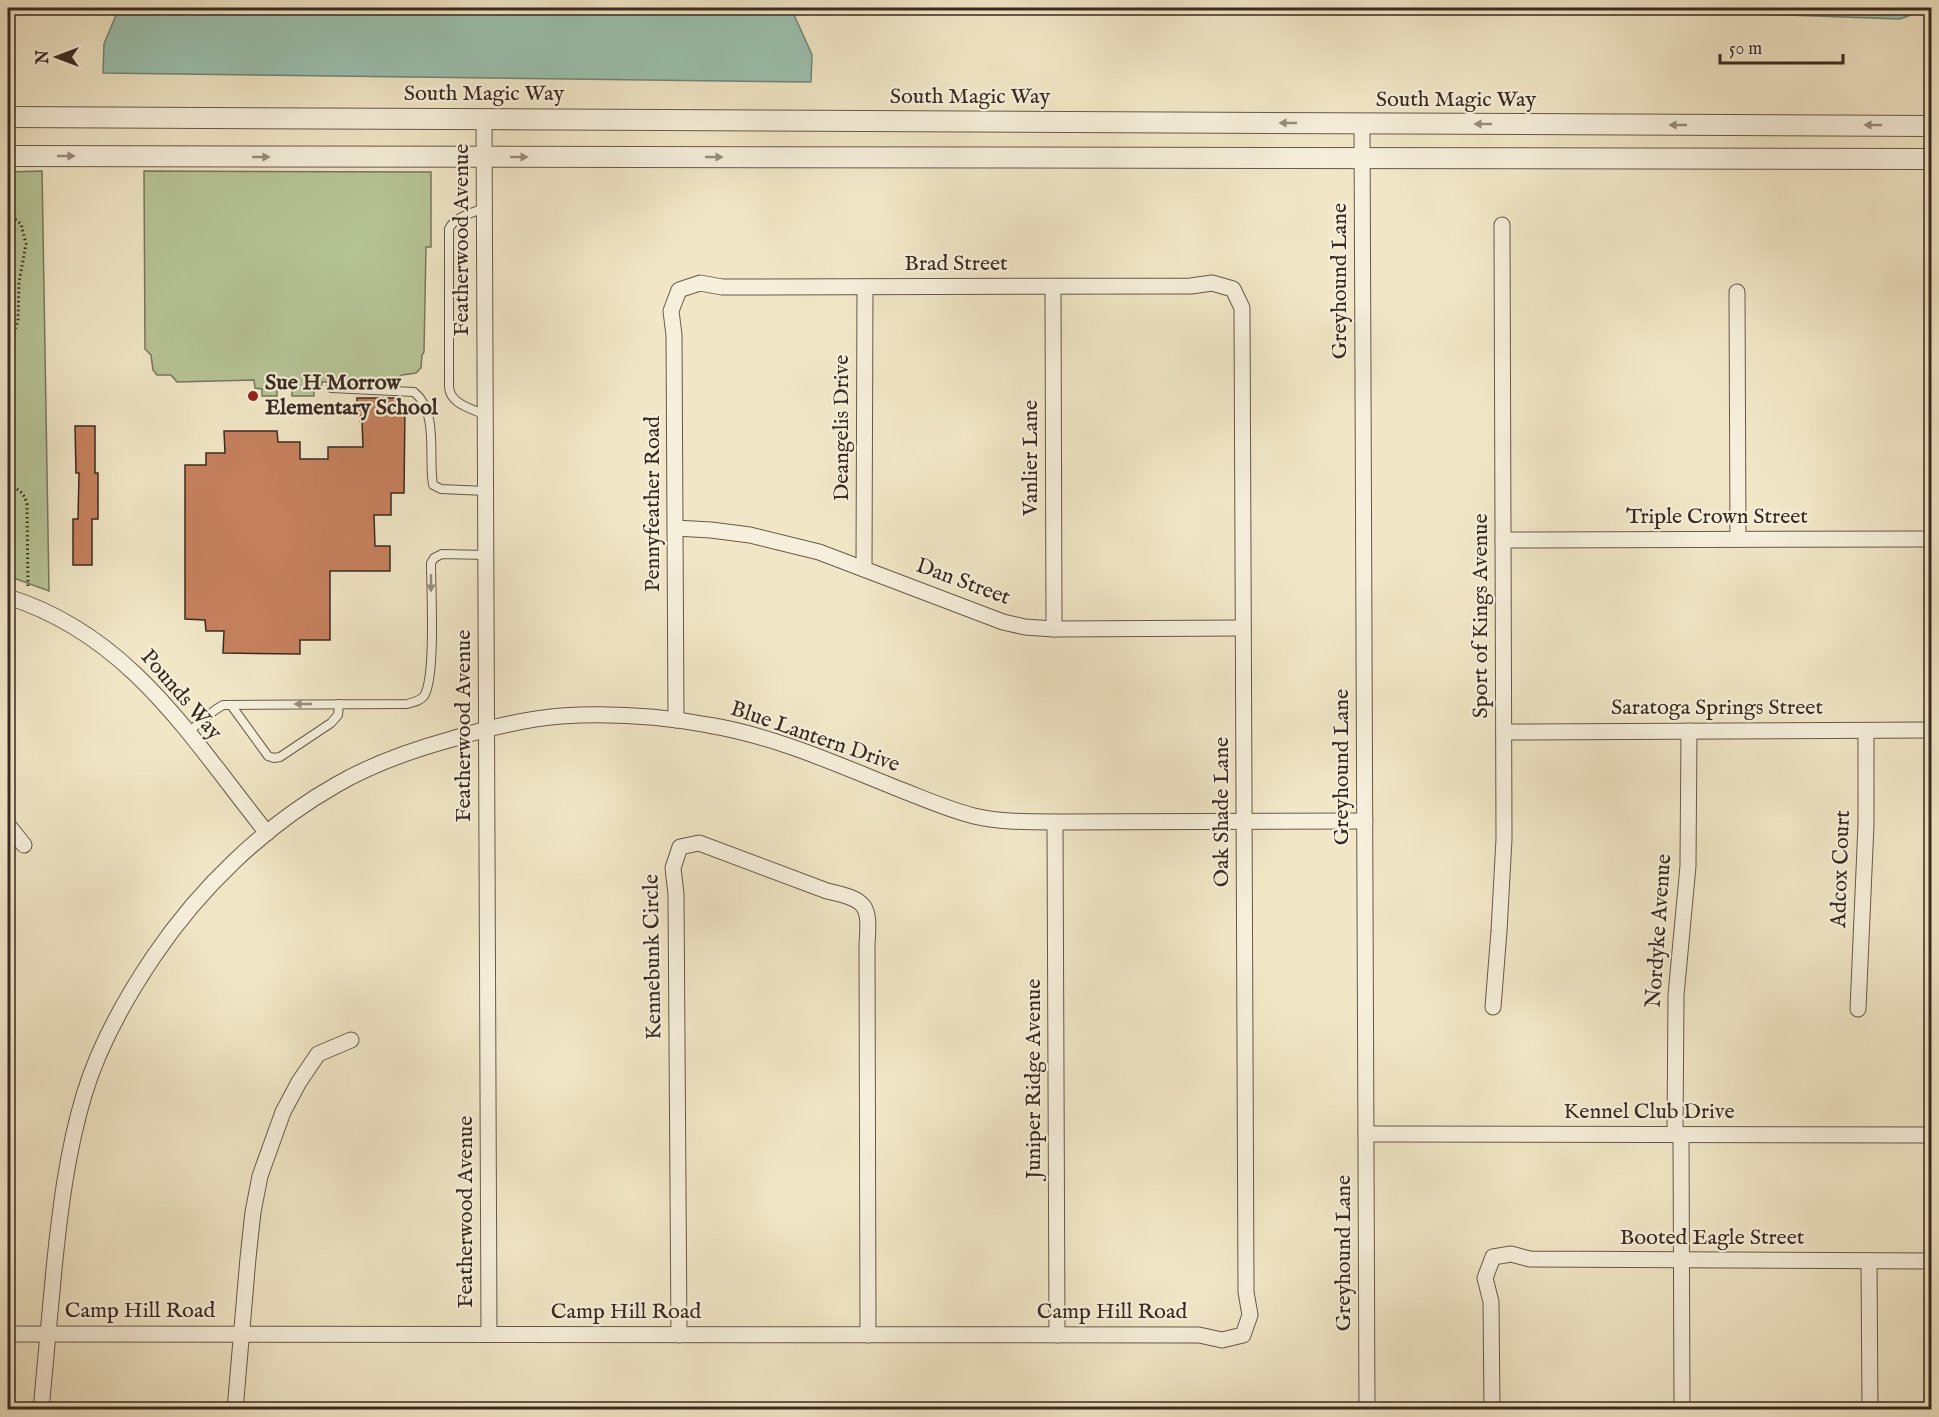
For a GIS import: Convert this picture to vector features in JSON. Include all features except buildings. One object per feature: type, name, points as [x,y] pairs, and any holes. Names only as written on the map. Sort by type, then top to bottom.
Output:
[{"type":"street","name":"South Magic Way","points":[[8,117],[1932,126]]},
{"type":"street","name":"Featherwood Avenue","points":[[484,118],[489,1334]]},
{"type":"street","name":"Greyhound Lane","points":[[1362,123],[1367,1410]]},
{"type":"street","points":[[8,156],[1932,159]]},
{"type":"street","name":"Sport of Kings Avenue","points":[[1492,1007],[1504,839],[1502,225]]},
{"type":"street","name":"Brad Street","points":[[679,290],[700,283],[722,286],[1053,287],[1191,286],[1212,283],[1233,289]]},
{"type":"street","name":"Deangelis Drive","points":[[864,569],[865,286]]},
{"type":"street","name":"Vanlier Lane","points":[[1053,287],[1054,629]]},
{"type":"street","name":"Oak Shade Lane","points":[[1233,289],[1242,308],[1246,1292],[1250,1315],[1243,1335]]},
{"type":"street","name":"Pennyfeather Road","points":[[676,720],[674,335],[671,311],[679,290]]},
{"type":"street","points":[[1737,292],[1738,539]]},
{"type":"street","name":"Dan Street","points":[[675,528],[711,530],[750,536],[819,552],[1003,622],[1025,627],[1054,629],[1243,628]]},
{"type":"street","name":"Triple Crown Street","points":[[1503,540],[1932,539]]},
{"type":"street","name":"Pounds Way","points":[[8,597],[57,616],[105,647],[151,688],[267,833]]},
{"type":"street","name":"Blue Lantern Drive","points":[[41,1410],[68,1160],[84,1093],[120,1010],[165,939],[213,882],[240,855],[267,833],[336,784],[408,752],[487,729],[558,716],[628,715],[712,725],[752,735],[795,749],[950,809],[1014,821],[1365,821]]},
{"type":"street","name":"Saratoga Springs Street","points":[[1504,732],[1932,730]]},
{"type":"street","name":"Nordyke Avenue","points":[[1682,1410],[1682,1260],[1676,995],[1688,866],[1689,731]]},
{"type":"street","name":"Adcox Court","points":[[1858,1009],[1866,824],[1866,731]]},
{"type":"street","name":"Juniper Ridge Avenue","points":[[1055,822],[1057,1335]]},
{"type":"street","points":[[8,825],[24,845]]},
{"type":"street","name":"Kennebunk Circle","points":[[679,1335],[676,906],[673,868],[680,848],[699,843],[827,891],[848,895],[863,904],[869,918],[867,944],[868,1335]]},
{"type":"street","points":[[235,1410],[253,1212],[260,1176],[283,1112],[299,1082],[318,1054],[351,1040]]},
{"type":"street","name":"Kennel Club Drive","points":[[1366,1134],[1932,1135]]},
{"type":"street","name":"Booted Eagle Street","points":[[1492,1410],[1491,1302],[1485,1278],[1493,1257],[1512,1254],[1530,1259],[1932,1261]]},
{"type":"street","points":[[1869,1261],[1870,1410]]},
{"type":"street","name":"Camp Hill Road","points":[[8,1334],[1198,1335],[1222,1340],[1243,1335]]},
{"type":"lane","points":[[485,207],[457,219],[449,229],[448,387],[449,394],[454,400],[486,416]]},
{"type":"lane","points":[[331,388],[414,392],[419,396],[429,415],[433,485],[441,489],[486,491]]},
{"type":"lane","points":[[188,733],[223,705],[407,704],[416,702],[423,697],[431,675],[431,563],[434,558],[442,554],[486,555]]},
{"type":"lane","points":[[231,705],[268,756],[274,758],[280,757],[331,723],[338,715],[339,704]]},
{"type":"path","points":[[8,214],[21,224],[26,244],[19,282],[18,321],[12,345],[12,369],[8,378]]},
{"type":"path","points":[[8,487],[21,491],[27,504],[28,586]]},
{"type":"shaded area","points":[[119,8],[791,8],[812,55],[811,82],[103,73],[104,44]]},
{"type":"shaded area","points":[[1580,8],[1930,8],[1900,19]]},
{"type":"shaded area","points":[[42,171],[49,591],[8,576],[8,172]]},
{"type":"shaded area","points":[[144,171],[431,172],[431,247],[426,247],[424,352],[421,368],[416,373],[402,375],[394,381],[322,382],[321,388],[314,388],[314,396],[292,396],[292,389],[277,389],[277,396],[262,396],[262,389],[255,388],[254,380],[177,382],[171,375],[157,375],[153,370],[151,355],[145,349]]},
{"type":"place","name":"Sue H Morrow Elementary School","points":[[253,396]]}]
